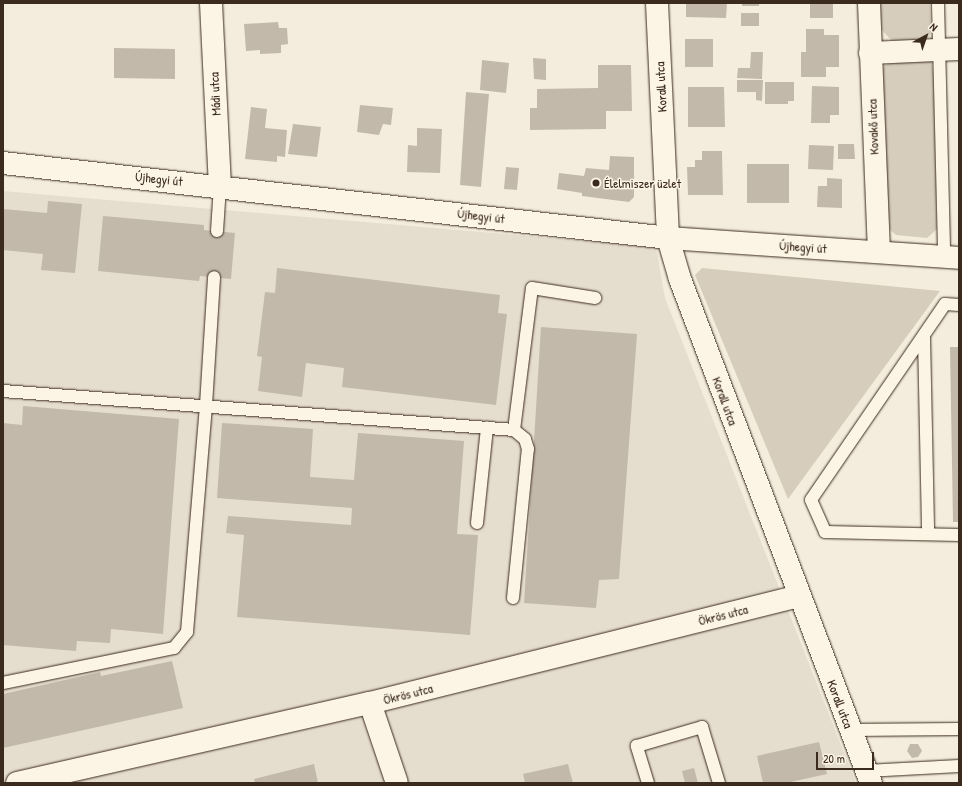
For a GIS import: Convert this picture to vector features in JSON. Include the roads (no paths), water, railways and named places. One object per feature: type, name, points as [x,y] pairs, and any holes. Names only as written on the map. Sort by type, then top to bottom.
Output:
[{"type":"street","name":"Mádi utca","points":[[211,3],[220,186]]},
{"type":"street","name":"Korall utca","points":[[657,3],[668,238],[680,279],[798,596],[869,777]]},
{"type":"street","name":"Kovakő utca","points":[[869,3],[878,252]]},
{"type":"street","points":[[870,53],[949,50]]},
{"type":"street","name":"Újhegyi út","points":[[3,163],[220,186],[668,238],[952,257]]},
{"type":"street","name":"Ökrös utca","points":[[17,783],[370,703],[798,596]]},
{"type":"street","points":[[370,703],[397,783]]},
{"type":"lane","points":[[938,3],[949,50],[952,257]]},
{"type":"lane","points":[[217,232],[220,186]]},
{"type":"lane","points":[[3,683],[174,648],[183,640],[187,632],[191,607],[214,277]]},
{"type":"lane","points":[[514,430],[532,288],[595,298]]},
{"type":"lane","points":[[959,305],[945,304],[924,338],[811,500],[825,532],[959,535]]},
{"type":"lane","points":[[924,338],[928,534]]},
{"type":"lane","points":[[3,391],[206,405],[514,430],[525,439],[528,448],[513,598]]},
{"type":"lane","points":[[477,523],[487,428]]},
{"type":"lane","points":[[648,783],[637,746],[702,727],[719,783]]},
{"type":"lane","points":[[850,730],[959,729]]},
{"type":"lane","points":[[869,777],[959,766]]},
{"type":"place","name":"Élelmiszer üzlet","points":[[596,183]]}]
